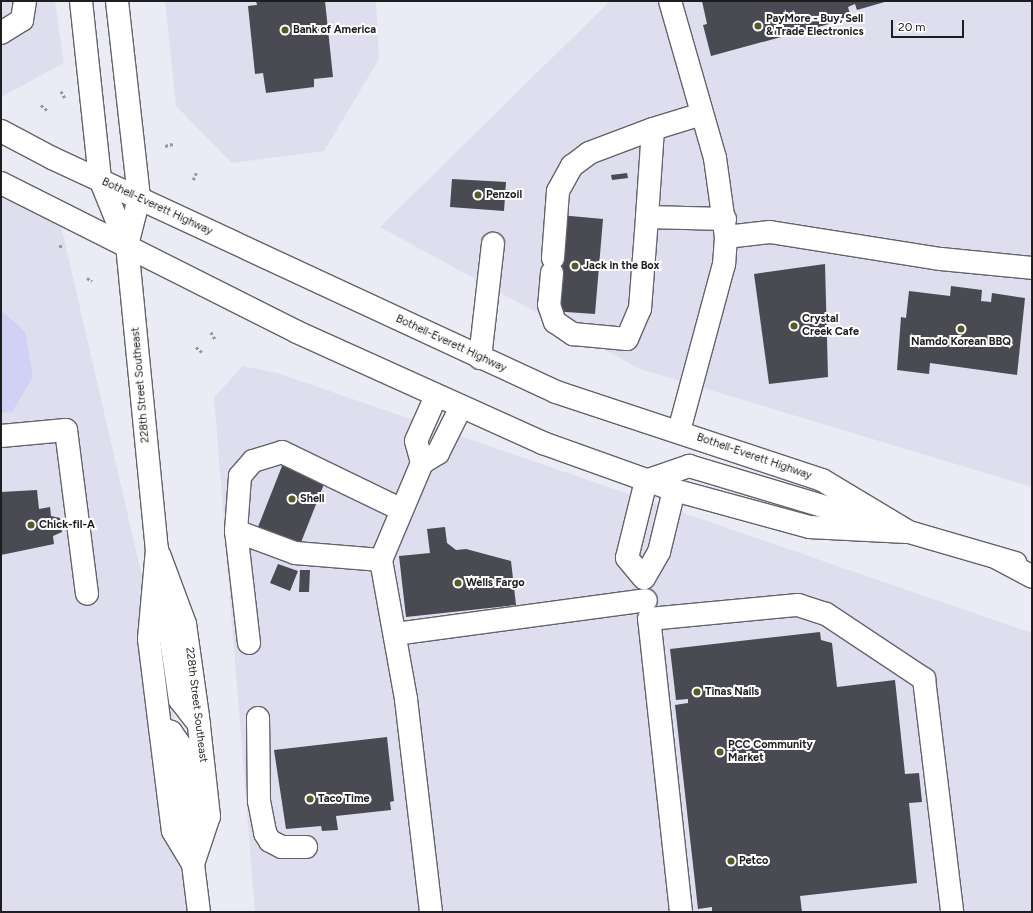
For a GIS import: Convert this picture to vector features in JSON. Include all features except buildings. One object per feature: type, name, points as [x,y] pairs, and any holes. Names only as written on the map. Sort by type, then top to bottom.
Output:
[{"type":"main road","points":[[1,33],[22,20],[25,1]]},
{"type":"main road","name":"228th Street Southeast","points":[[81,1],[100,179],[127,245],[157,549],[150,639],[173,831],[193,864],[199,912]]},
{"type":"main road","name":"228th Street Southeast","points":[[117,1],[139,198],[127,245]]},
{"type":"main road","points":[[670,1],[714,158],[725,228],[724,264],[679,431]]},
{"type":"main road","points":[[652,129],[640,309],[628,339],[573,334],[555,322],[549,305],[558,191],[572,166],[589,153],[652,129],[702,114]]},
{"type":"main road","name":"Bothell-Everett Highway","points":[[1,131],[139,198],[480,358],[556,392],[679,431],[822,480],[909,532]]},
{"type":"main road","name":"Bothell-Everett Highway","points":[[1,183],[127,245],[297,332],[543,444],[674,490],[809,527],[909,532],[1032,568]]},
{"type":"main road","points":[[647,217],[725,228],[770,232],[941,258],[1032,268]]},
{"type":"main road","points":[[480,358],[493,244]]},
{"type":"main road","points":[[422,463],[416,441],[436,396]]},
{"type":"main road","points":[[431,912],[396,634],[381,560],[422,463],[438,453],[461,407]]},
{"type":"main road","points":[[1,436],[66,430],[87,594]]},
{"type":"main road","points":[[249,643],[236,531],[240,476],[253,461],[268,454],[282,452],[402,510]]},
{"type":"main road","points":[[681,912],[644,578],[627,558],[646,481],[689,466],[909,532]]},
{"type":"main road","points":[[644,578],[659,552],[674,490]]},
{"type":"main road","points":[[236,531],[295,553],[381,560]]},
{"type":"main road","name":"228th Street Southeast","points":[[157,549],[185,624],[199,724],[209,816],[193,864]]},
{"type":"main road","points":[[997,558],[1032,558]]},
{"type":"main road","points":[[997,558],[1032,577]]},
{"type":"main road","points":[[396,634],[648,610],[798,605],[826,614],[924,679],[952,912]]},
{"type":"main road","points":[[258,718],[259,801],[264,833],[270,841],[282,847],[306,847]]},
{"type":"path","points":[[61,92],[65,98]]},
{"type":"path","points":[[40,105],[47,110]]},
{"type":"path","points":[[165,146],[173,144]]},
{"type":"path","points":[[193,180],[196,173]]},
{"type":"path","points":[[60,248],[61,243]]},
{"type":"path","points":[[87,278],[92,281]]},
{"type":"path","points":[[212,332],[215,339]]},
{"type":"path","points":[[196,348],[202,352]]},
{"type":"shaded area","points":[[1,1],[55,1],[64,63],[1,97]]},
{"type":"shaded area","points":[[165,1],[376,1],[379,59],[324,151],[232,163],[176,106]]},
{"type":"shaded area","points":[[610,1],[1032,1],[1032,487],[640,369],[380,227]]},
{"type":"shaded area","points":[[1,188],[59,217],[177,728],[199,912],[1,912]]},
{"type":"shaded area","points":[[243,366],[277,373],[1032,633],[1032,912],[255,912],[214,397]]},
{"type":"water","points":[[1,310],[25,332],[33,377],[12,412],[1,413]]},
{"type":"place","name":"PayMore - Buy, Sell & Trade Electronics","points":[[758,26]]},
{"type":"place","name":"Bank of America","points":[[285,30]]},
{"type":"place","name":"Penzoil","points":[[478,195]]},
{"type":"place","name":"Jack in the Box","points":[[575,266]]},
{"type":"place","name":"Crystal Creek Cafe","points":[[794,326]]},
{"type":"place","name":"Namdo Korean BBQ","points":[[961,329]]},
{"type":"place","name":"Shell","points":[[292,499]]},
{"type":"place","name":"Chick-fil-A","points":[[31,525]]},
{"type":"place","name":"Wells Fargo","points":[[458,583]]},
{"type":"place","name":"Tinas Nails","points":[[697,692]]},
{"type":"place","name":"PCC Community Market","points":[[720,752]]},
{"type":"place","name":"Taco Time","points":[[310,799]]},
{"type":"place","name":"Petco","points":[[731,861]]}]
